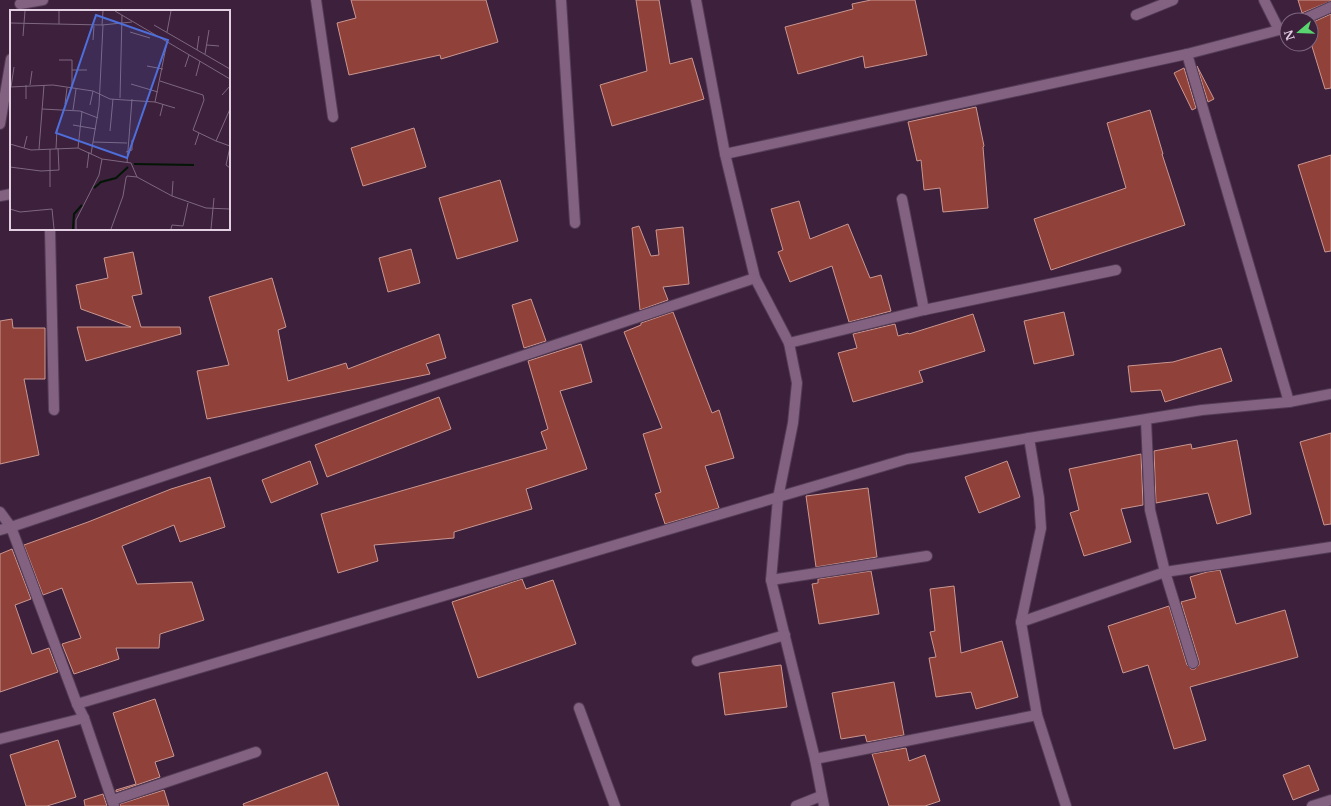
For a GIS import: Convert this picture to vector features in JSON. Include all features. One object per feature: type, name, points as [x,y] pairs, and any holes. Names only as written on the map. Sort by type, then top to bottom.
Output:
[{"type":"street","points":[[20,5],[43,0]]},
{"type":"street","points":[[316,0],[333,117]]},
{"type":"street","points":[[561,0],[575,223]]},
{"type":"street","points":[[696,0],[725,154],[755,278],[789,343],[797,383],[793,423],[778,498],[771,580],[815,759],[822,801],[796,806]]},
{"type":"street","points":[[1136,15],[1173,0]]},
{"type":"street","points":[[1264,0],[1279,22]]},
{"type":"street","points":[[1319,12],[1331,7]]},
{"type":"street","points":[[725,154],[1187,54],[1279,29]]},
{"type":"street","points":[[1187,54],[1289,402]]},
{"type":"street","points":[[0,124],[10,65]]},
{"type":"street","points":[[0,196],[10,194]]},
{"type":"street","points":[[902,199],[924,310]]},
{"type":"street","points":[[50,230],[54,410]]},
{"type":"street","points":[[789,343],[924,310],[1116,270]]},
{"type":"street","points":[[0,530],[755,278]]},
{"type":"street","points":[[77,704],[907,459],[1202,410],[1289,402],[1331,394]]},
{"type":"street","points":[[1146,420],[1150,510],[1164,572],[1193,663]]},
{"type":"street","points":[[1029,438],[1039,498],[1041,528],[1021,622],[1037,716],[1066,806]]},
{"type":"street","points":[[0,512],[11,527],[77,704],[84,718],[113,803],[256,752]]},
{"type":"street","points":[[1021,622],[1164,572],[1331,547]]},
{"type":"street","points":[[771,580],[927,556]]},
{"type":"street","points":[[697,661],[784,635]]},
{"type":"street","points":[[579,708],[615,806]]},
{"type":"street","points":[[815,759],[1037,716]]},
{"type":"street","points":[[0,739],[84,718]]},
{"type":"street","points":[[1312,806],[1331,800]]},
{"type":"building","points":[[351,0],[486,0],[498,42],[441,59],[440,55],[349,75],[337,23],[356,18]]},
{"type":"building","points":[[636,0],[659,0],[670,64],[692,58],[704,99],[612,126],[600,85],[647,71]]},
{"type":"building","points":[[871,0],[915,0],[927,55],[865,68],[863,56],[798,74],[785,27],[853,9],[852,4]]},
{"type":"building","points":[[1298,0],[1331,0],[1304,12],[1302,12]]},
{"type":"building","points":[[1331,14],[1331,88],[1325,89],[1314,52],[1319,52],[1319,19]]},
{"type":"building","points":[[1197,66],[1214,99],[1208,102]]},
{"type":"building","points":[[1184,68],[1196,108],[1192,110],[1174,73]]},
{"type":"building","points":[[976,107],[984,146],[988,208],[943,212],[940,188],[924,190],[921,160],[917,161],[908,122]]},
{"type":"building","points":[[1150,110],[1162,154],[1185,225],[1051,270],[1034,219],[1126,188],[1107,123]]},
{"type":"building","points":[[414,128],[426,167],[363,186],[351,148]]},
{"type":"building","points":[[1331,155],[1331,251],[1325,252],[1298,165]]},
{"type":"building","points":[[500,180],[518,241],[457,259],[439,198]]},
{"type":"building","points":[[799,201],[810,239],[848,224],[870,278],[881,275],[891,311],[849,322],[832,266],[790,282],[778,252],[783,250],[771,209]]},
{"type":"building","points":[[639,226],[651,256],[659,255],[656,230],[683,227],[689,284],[663,287],[668,300],[640,310],[632,228]]},
{"type":"building","points":[[411,249],[420,283],[388,292],[379,258]]},
{"type":"building","points":[[133,252],[142,294],[132,296],[141,327],[180,327],[181,334],[86,361],[77,327],[131,327],[81,309],[76,285],[108,278],[104,258]]},
{"type":"building","points":[[272,278],[286,327],[278,330],[288,381],[346,363],[348,369],[439,334],[446,358],[426,364],[430,374],[207,419],[197,371],[229,365],[209,297]]},
{"type":"building","points":[[531,299],[546,341],[524,348],[512,305]]},
{"type":"building","points":[[673,312],[712,413],[719,410],[734,458],[705,466],[719,508],[665,524],[655,494],[661,492],[643,434],[662,428],[624,332],[641,325],[641,323]]},
{"type":"building","points":[[1064,312],[1074,355],[1034,364],[1024,321]]},
{"type":"building","points":[[973,314],[985,351],[919,371],[923,382],[853,402],[838,353],[857,348],[853,334],[895,324],[898,336]]},
{"type":"building","points":[[12,319],[13,328],[45,328],[45,379],[24,379],[39,455],[0,464],[0,321]]},
{"type":"building","points":[[581,344],[592,382],[560,391],[587,469],[526,489],[532,509],[454,532],[454,538],[374,545],[378,561],[338,573],[321,514],[547,449],[541,432],[548,429],[528,361]]},
{"type":"building","points":[[1221,348],[1232,381],[1165,402],[1161,390],[1131,392],[1128,366],[1173,362]]},
{"type":"building","points":[[439,397],[451,429],[327,477],[315,445]]},
{"type":"building","points":[[1331,433],[1331,524],[1324,525],[1300,442]]},
{"type":"building","points":[[1237,440],[1251,514],[1217,524],[1208,493],[1156,503],[1154,451],[1191,444],[1192,449]]},
{"type":"building","points":[[1141,454],[1143,505],[1121,509],[1131,542],[1084,556],[1070,513],[1079,510],[1069,469]]},
{"type":"building","points":[[310,461],[318,484],[271,503],[262,480]]},
{"type":"building","points":[[1007,461],[1020,497],[979,513],[965,477]]},
{"type":"building","points":[[210,477],[225,527],[180,542],[174,525],[122,546],[137,584],[192,582],[204,620],[160,634],[159,648],[116,648],[119,659],[74,674],[62,644],[81,638],[62,588],[43,595],[24,545],[88,522],[171,489]]},
{"type":"building","points":[[868,488],[877,557],[816,567],[806,496]]},
{"type":"building","points":[[12,549],[31,599],[15,605],[32,654],[49,648],[58,672],[0,692],[0,554]]},
{"type":"building","points":[[1220,570],[1236,624],[1285,610],[1298,657],[1190,687],[1206,740],[1174,749],[1148,665],[1123,673],[1108,626],[1169,606],[1187,665],[1191,669],[1195,669],[1199,665],[1199,661],[1181,602],[1196,598],[1190,577]]},
{"type":"building","points":[[871,571],[879,614],[819,624],[812,584],[818,583],[818,579]]},
{"type":"building","points":[[522,579],[526,589],[553,580],[576,644],[478,678],[452,602]]},
{"type":"building","points":[[954,586],[961,653],[1002,641],[1018,697],[976,709],[971,692],[936,697],[929,658],[936,657],[930,632],[935,631],[930,589]]},
{"type":"building","points":[[781,665],[787,707],[725,715],[719,673]]},
{"type":"building","points":[[894,682],[904,735],[867,742],[865,735],[841,739],[832,693]]},
{"type":"building","points":[[155,699],[174,756],[155,762],[160,777],[116,792],[116,790],[136,784],[113,713]]},
{"type":"building","points":[[58,740],[76,797],[47,806],[26,806],[10,755]]},
{"type":"building","points":[[906,748],[909,761],[925,755],[940,801],[925,806],[889,806],[872,754]]},
{"type":"building","points":[[1309,765],[1319,790],[1293,800],[1283,775]]},
{"type":"building","points":[[327,772],[339,806],[244,806],[243,804]]},
{"type":"building","points":[[164,790],[169,806],[120,806],[120,804]]},
{"type":"building","points":[[103,794],[107,806],[85,806],[84,800]]}]
